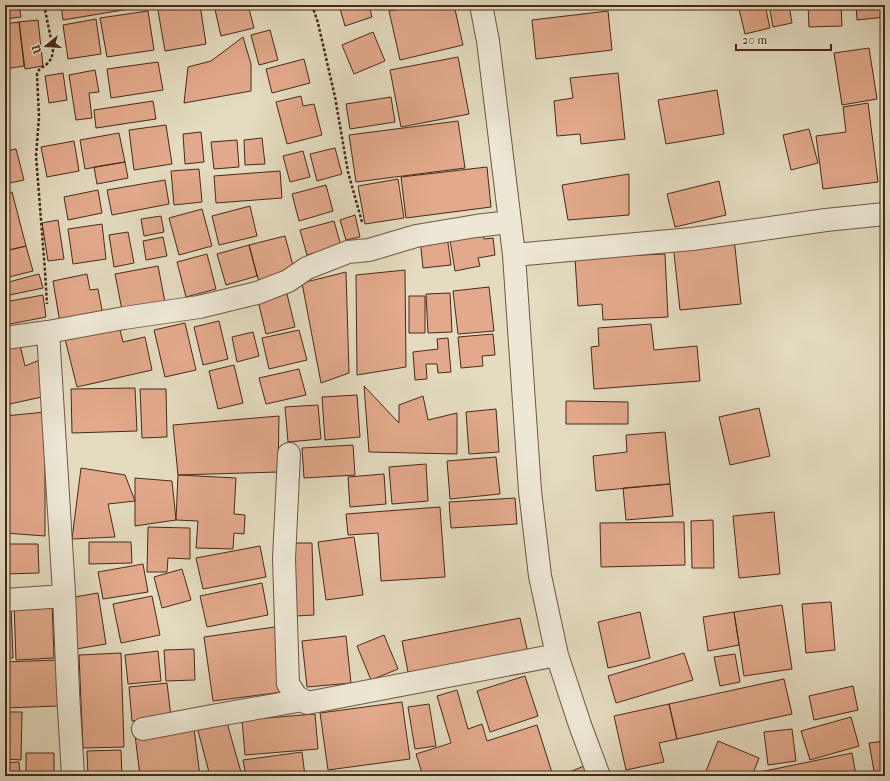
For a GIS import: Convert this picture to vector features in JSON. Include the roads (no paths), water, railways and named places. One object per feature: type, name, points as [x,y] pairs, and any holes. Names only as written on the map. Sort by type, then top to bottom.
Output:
[{"type":"street","points":[[481,5],[488,41],[514,255],[530,491],[540,576],[557,655],[580,725],[599,776]]},
{"type":"street","points":[[514,255],[692,239],[826,220],[885,214]]},
{"type":"street","points":[[5,338],[198,307],[257,293],[288,281],[307,268],[348,252],[370,250],[416,236],[510,222]]},
{"type":"street","points":[[48,332],[73,776]]},
{"type":"street","points":[[289,454],[284,559],[288,684],[296,696],[308,703],[557,655]]},
{"type":"street","points":[[5,600],[64,596]]},
{"type":"street","points":[[143,729],[303,700]]}]
